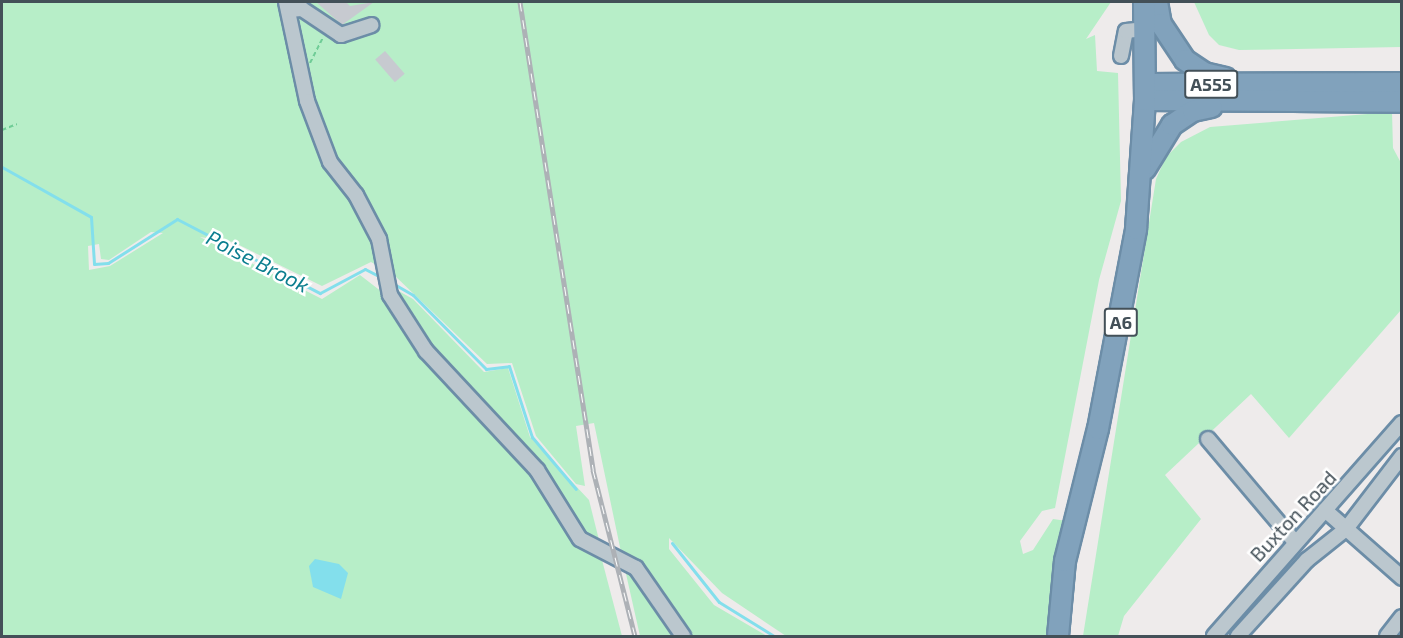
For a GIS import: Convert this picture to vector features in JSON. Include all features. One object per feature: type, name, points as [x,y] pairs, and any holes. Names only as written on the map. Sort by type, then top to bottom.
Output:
[{"type":"highway","name":"A6","points":[[1058,636],[1065,561],[1130,273],[1141,177],[1145,92],[1143,2]]},
{"type":"highway","points":[[1157,2],[1161,24],[1185,60],[1204,73],[1243,81]]},
{"type":"highway","name":"A555","points":[[1145,92],[1243,81],[1401,83]]},
{"type":"highway","name":"A555","points":[[1145,92],[1236,102],[1401,102]]},
{"type":"highway","points":[[1141,177],[1157,144],[1182,117],[1236,102]]},
{"type":"street","points":[[371,25],[341,35],[332,32],[302,9],[287,6],[299,68],[330,162],[362,204],[388,281],[426,351],[524,453],[580,539],[636,567],[683,636]]},
{"type":"street","points":[[1121,56],[1126,31],[1144,29]]},
{"type":"street","name":"Buxton Road","points":[[1214,636],[1401,423]]},
{"type":"street","points":[[1208,439],[1295,542]]},
{"type":"street","name":"Buxton Road","points":[[1238,636],[1307,560],[1346,529],[1401,456]]},
{"type":"street","points":[[1325,510],[1401,578]]},
{"type":"street","points":[[1387,636],[1401,617]]},
{"type":"path","points":[[299,68],[312,62],[319,40],[332,32]]},
{"type":"path","points":[[2,130],[17,124]]},
{"type":"green space","points":[[2,2],[1111,2],[1086,39],[1095,35],[1097,71],[1118,73],[1121,201],[1099,280],[1055,508],[1042,511],[1020,541],[1023,554],[1033,550],[1053,519],[1067,521],[1048,636],[786,636],[722,593],[669,538],[669,549],[714,605],[767,636],[690,636],[639,565],[621,552],[594,423],[576,426],[585,486],[576,484],[536,436],[512,363],[487,364],[394,275],[371,262],[322,286],[233,242],[200,237],[322,299],[360,275],[382,292],[421,355],[519,453],[578,544],[602,560],[622,636],[2,636]],"holes":[[[151,232],[163,233],[110,266],[89,270],[88,246],[99,244],[101,259],[109,260]]]},
{"type":"green space","points":[[1194,2],[1401,2],[1401,47],[1239,50],[1219,45],[1209,35]]},
{"type":"green space","points":[[1392,112],[1393,148],[1401,163],[1401,310],[1289,438],[1251,394],[1165,475],[1201,519],[1124,616],[1118,636],[1083,636],[1156,179],[1166,157],[1181,142],[1210,127]]},
{"type":"green space","points":[[395,289],[413,299],[484,372],[508,368],[530,437],[589,500],[601,548],[584,538],[430,347]]},
{"type":"green space","points":[[624,565],[633,568],[651,602],[680,636],[640,636]]},
{"type":"water","points":[[315,559],[339,564],[348,573],[341,599],[313,587],[309,566]]},
{"type":"building","points":[[316,2],[346,2],[350,6],[374,2],[342,25]]},
{"type":"building","points":[[385,51],[405,74],[395,82],[375,60]]},
{"type":"waterway","name":"Poise Brook","points":[[2,167],[91,217],[94,264],[108,263],[177,219],[320,293],[365,269],[383,278]]},
{"type":"waterway","name":"Poise Brook","points":[[394,284],[413,295],[486,369],[509,366],[532,437],[576,489]]},
{"type":"waterway","name":"Poise Brook","points":[[672,543],[719,602],[774,636]]},
{"type":"railway","points":[[520,2],[593,470],[635,636]]}]
